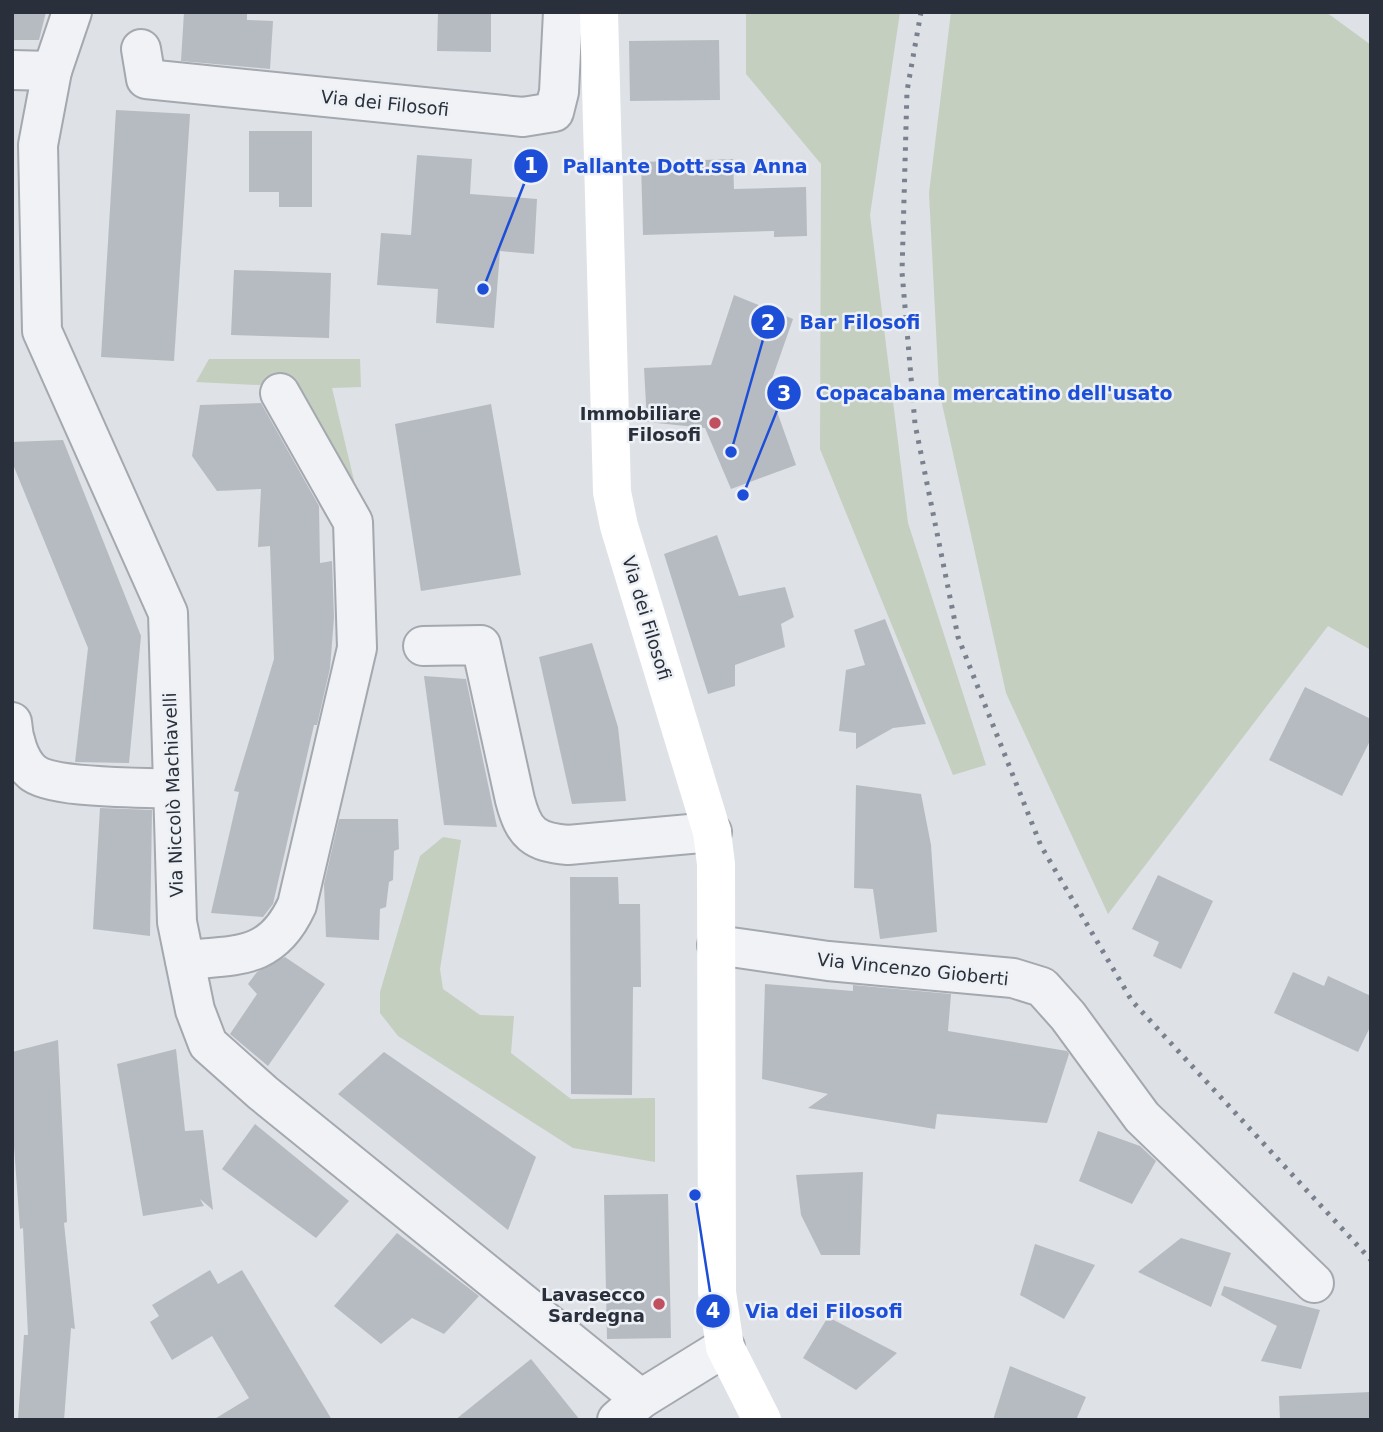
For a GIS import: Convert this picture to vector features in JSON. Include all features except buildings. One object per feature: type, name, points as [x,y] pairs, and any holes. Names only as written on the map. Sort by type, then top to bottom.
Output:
[{"type":"street","name":"Via Niccolò Machiavelli","points":[[72,12],[52,71],[38,145],[42,331],[168,614],[177,922],[195,1010],[208,1044],[629,1409]]},
{"type":"street","name":"Via dei Filosofi","points":[[141,49],[146,79],[523,117],[554,112],[559,92],[563,12]]},
{"type":"street","name":"Via dei Filosofi","points":[[599,12],[612,492],[618,526],[712,832],[716,864],[717,945],[717,1292],[725,1346],[762,1420]]},
{"type":"street","points":[[12,70],[52,71]]},
{"type":"street","points":[[185,960],[261,950],[287,926],[297,905],[357,648],[352,522],[280,393]]},
{"type":"street","points":[[422,646],[481,645],[520,819],[532,835],[546,844],[568,845],[712,832]]},
{"type":"street","points":[[12,722],[13,740],[32,772],[59,782],[173,789]]},
{"type":"street","name":"Via Vincenzo Gioberti","points":[[717,945],[828,961],[1013,978],[1042,987],[1068,1016],[1142,1117],[1314,1283]]},
{"type":"street","points":[[629,1409],[725,1346]]},
{"type":"green space","points":[[746,12],[900,12],[870,215],[908,523],[986,765],[953,775],[820,449],[821,164],[746,74]]},
{"type":"green space","points":[[951,12],[1326,12],[1371,45],[1371,650],[1328,626],[1108,914],[1006,693],[939,390],[929,193]]},
{"type":"green space","points":[[209,359],[360,359],[361,387],[332,388],[357,493],[297,387],[196,382]]},
{"type":"green space","points":[[443,837],[461,840],[440,969],[443,989],[480,1015],[514,1016],[511,1053],[571,1099],[655,1098],[655,1162],[573,1148],[398,1036],[380,1013],[380,992],[420,856]]},
{"type":"railway","points":[[921,12],[907,91],[902,272],[915,424],[958,637],[1041,846],[1132,1001],[1371,1260]]},
{"type":"place","name":"Pallante Dott.ssa Anna","points":[[483,289]]},
{"type":"place","name":"Immobiliare Filosofi","points":[[715,423]]},
{"type":"place","name":"Bar Filosofi","points":[[731,452]]},
{"type":"place","name":"Copacabana mercatino dell'usato","points":[[743,495]]},
{"type":"place","name":"Via dei Filosofi","points":[[695,1195]]},
{"type":"place","name":"Lavasecco Sardegna","points":[[659,1304]]}]
